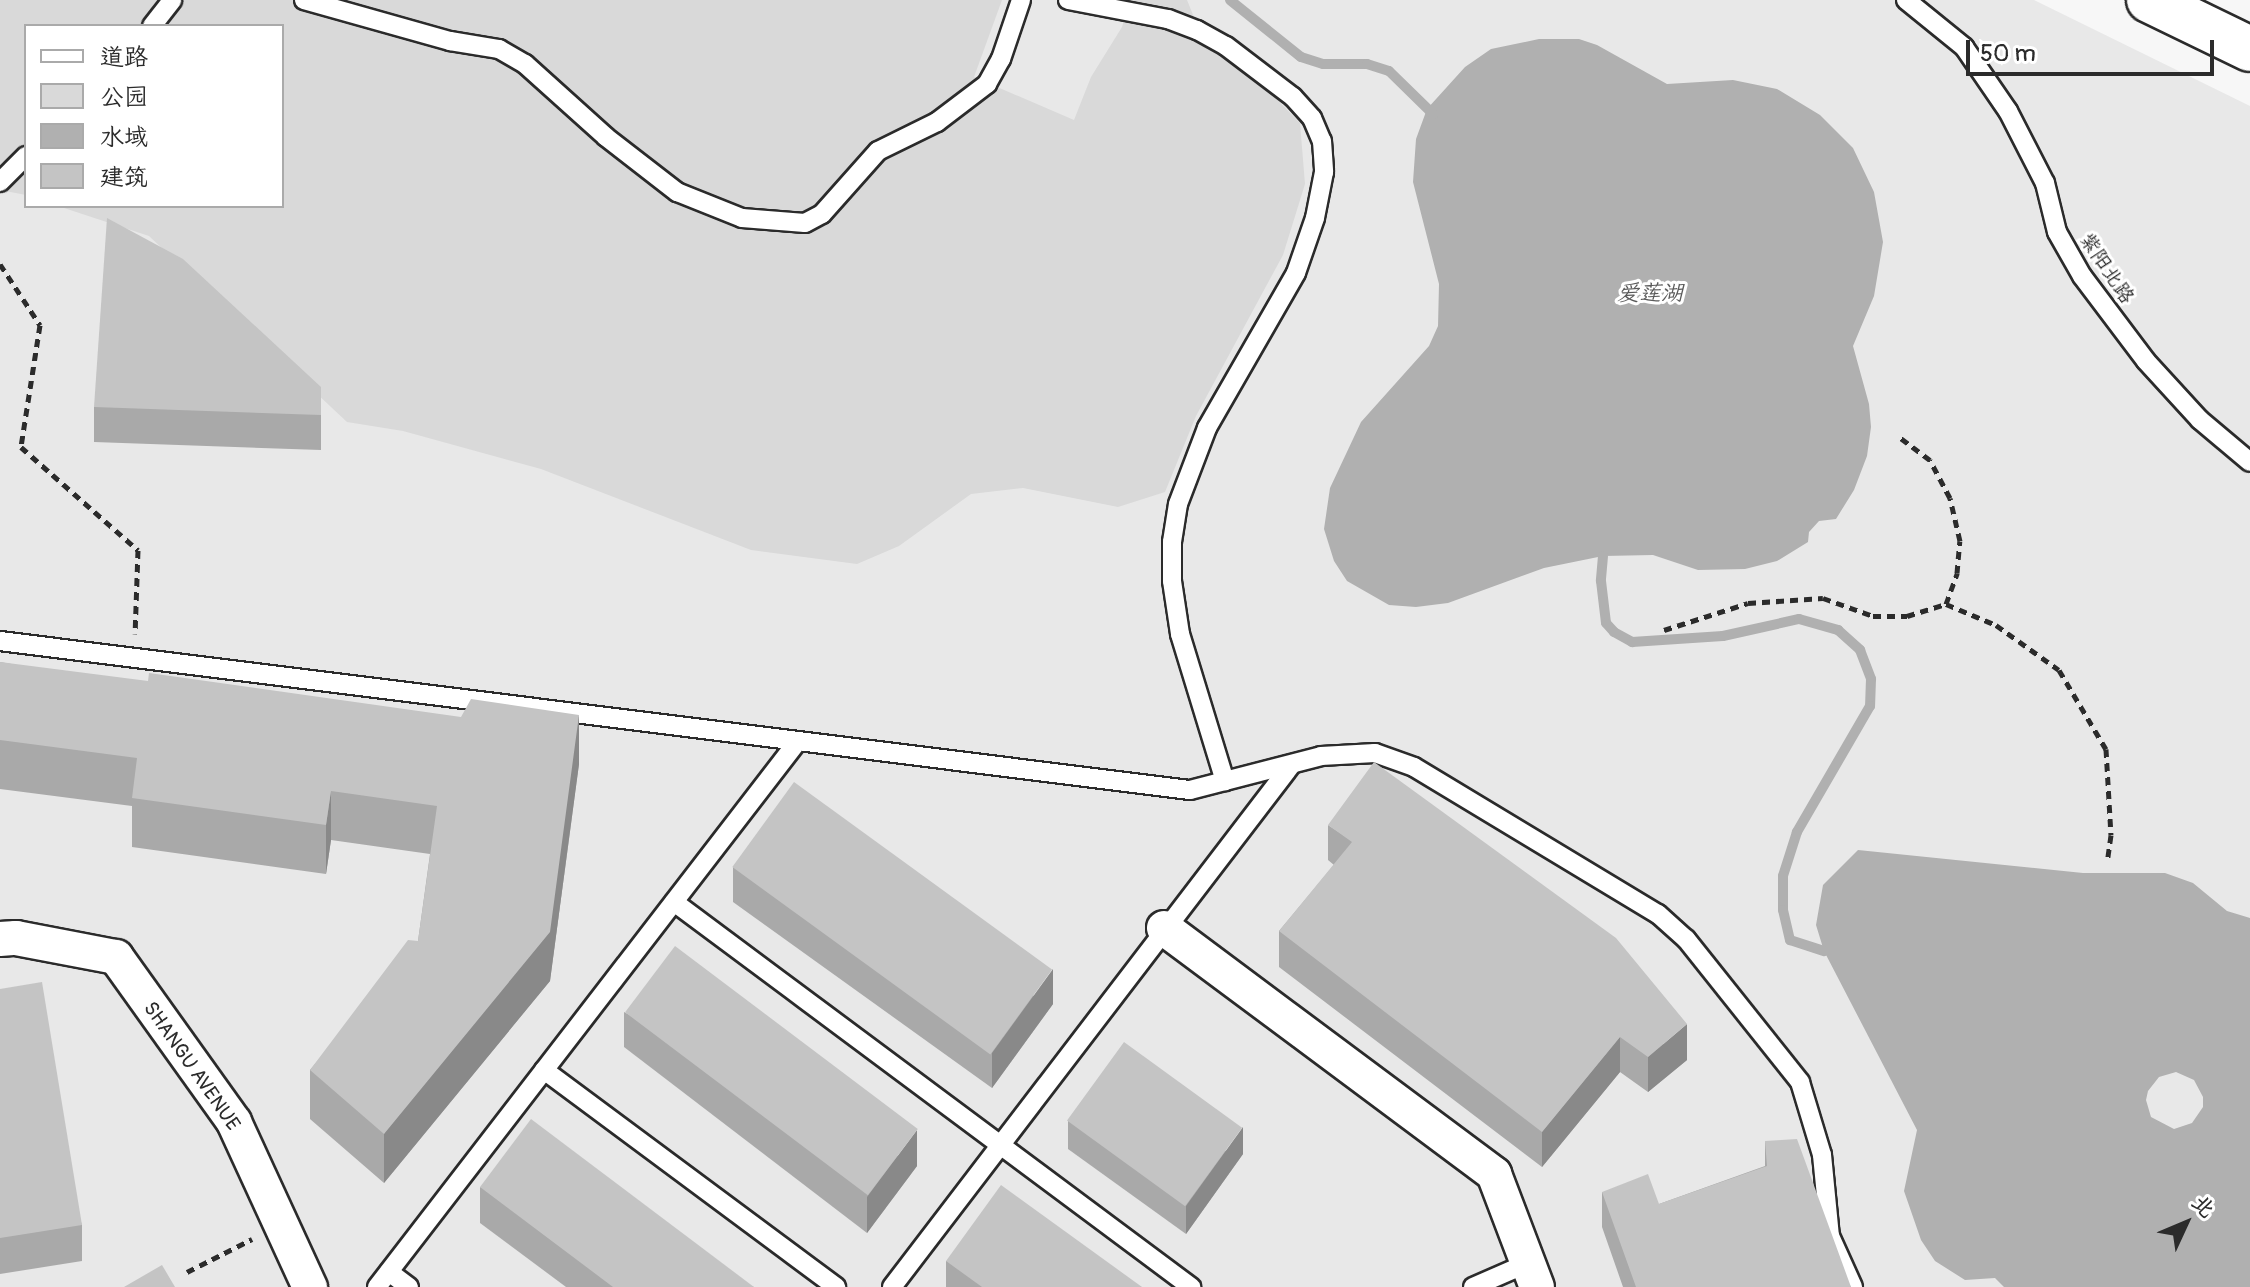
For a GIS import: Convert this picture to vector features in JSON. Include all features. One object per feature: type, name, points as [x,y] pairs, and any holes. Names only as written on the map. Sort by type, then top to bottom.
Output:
[{"type":"street","points":[[2149,0],[2250,49]]},
{"type":"street","points":[[2218,0],[2250,15]]},
{"type":"street","points":[[1164,928],[1494,1174],[1532,1275]]},
{"type":"street","name":"SHANGU AVENUE","points":[[0,939],[16,938],[116,957],[234,1122],[310,1287]]},
{"type":"lane","points":[[154,24],[172,0]]},
{"type":"lane","points":[[304,0],[450,41],[499,49],[525,64],[606,137],[677,192],[742,218],[805,223],[822,214],[878,151],[937,122],[987,84],[1001,59],[1021,0]]},
{"type":"lane","points":[[1068,0],[1168,19],[1207,35],[1293,97],[1312,118],[1322,141],[1324,172],[1315,218],[1296,273],[1207,428],[1178,504],[1172,542],[1172,581],[1180,634],[1225,781]]},
{"type":"lane","name":"紫阳北路","points":[[1906,0],[1964,47],[2008,111],[2045,183],[2057,232],[2082,276],[2146,361],[2200,420],[2250,462]]},
{"type":"lane","points":[[0,182],[24,158]]},
{"type":"lane","points":[[0,641],[1190,790],[1321,756],[1375,753],[1414,767],[1658,914],[1677,930],[1800,1082],[1822,1155],[1830,1236],[1853,1287]]},
{"type":"lane","points":[[409,1287],[383,1280],[798,741]]},
{"type":"lane","points":[[892,1287],[1292,764]]},
{"type":"lane","points":[[674,902],[1191,1287]]},
{"type":"lane","points":[[544,1070],[836,1287]]},
{"type":"lane","points":[[1473,1287],[1532,1275]]},
{"type":"path","points":[[0,264],[40,325],[21,447],[138,550],[135,658]]},
{"type":"path","points":[[1900,437],[1930,460],[1950,498],[1960,541],[1957,573],[1946,604]]},
{"type":"path","points":[[1664,630],[1748,603],[1823,598],[1873,616],[1907,616],[1946,604],[1996,625],[2059,670],[2106,749],[2111,835],[2107,862]]},
{"type":"path","points":[[187,1272],[281,1225]]},
{"type":"shaded area","points":[[0,0],[2034,0],[2250,106],[2250,1287],[0,1287]]},
{"type":"green space","points":[[0,0],[1002,0],[974,77],[1074,120],[1091,77],[1122,27],[1130,0],[1187,0],[1206,47],[1256,78],[1300,123],[1305,184],[1283,255],[1196,416],[1165,492],[1118,507],[1023,488],[971,494],[899,546],[857,564],[751,550],[541,469],[403,431],[347,422],[149,236],[64,208],[284,208],[284,24],[24,24],[24,195],[0,190]]},
{"type":"water","name":"爱莲湖","points":[[1539,39],[1579,39],[1597,45],[1667,84],[1733,80],[1777,89],[1820,115],[1853,148],[1874,192],[1883,242],[1874,296],[1853,346],[1869,404],[1871,427],[1867,456],[1854,490],[1836,519],[1819,521],[1809,532],[1808,542],[1777,561],[1745,569],[1698,570],[1653,555],[1603,556],[1544,568],[1448,603],[1416,607],[1389,605],[1347,581],[1334,561],[1324,529],[1330,488],[1361,422],[1429,346],[1438,326],[1439,284],[1413,182],[1416,139],[1427,109],[1465,67],[1491,49]]},
{"type":"water","points":[[1858,850],[2083,873],[2165,873],[2193,883],[2227,911],[2250,918],[2250,1287],[2004,1287],[1995,1278],[1965,1280],[1935,1261],[1921,1240],[1904,1191],[1917,1130],[1824,951],[1816,925],[1823,885]],"holes":[[[2176,1072],[2194,1080],[2203,1097],[2203,1107],[2192,1123],[2174,1129],[2151,1117],[2146,1100],[2148,1091],[2159,1077]]]},
{"type":"building","points":[[107,218],[183,259],[321,387],[321,415],[94,407]]},
{"type":"building","points":[[0,662],[148,681],[149,673],[461,717],[471,699],[579,715],[550,932],[384,1134],[310,1070],[408,940],[418,941],[437,806],[331,791],[326,825],[132,798],[137,758],[0,740]]},
{"type":"building","points":[[1374,762],[1616,938],[1687,1024],[1648,1057],[1620,1037],[1542,1132],[1279,931],[1352,842],[1328,825]]},
{"type":"building","points":[[794,782],[1052,970],[990,1054],[732,867]]},
{"type":"building","points":[[675,946],[918,1129],[868,1195],[625,1012]]},
{"type":"building","points":[[42,982],[82,1225],[0,1238],[0,989]]},
{"type":"building","points":[[1124,1042],[1242,1128],[1185,1206],[1067,1120]]},
{"type":"building","points":[[531,1119],[754,1287],[613,1287],[480,1187]]},
{"type":"building","points":[[1797,1139],[1851,1287],[1636,1287],[1602,1192],[1648,1174],[1659,1204],[1767,1166],[1765,1141]]},
{"type":"building","points":[[1001,1185],[1142,1287],[982,1287],[946,1261]]},
{"type":"building","points":[[162,1265],[175,1287],[124,1287]]},
{"type":"waterway","points":[[1230,0],[1301,57],[1323,64],[1367,64],[1389,71],[1433,114]]},
{"type":"waterway","points":[[1603,556],[1601,581],[1606,623],[1614,632],[1632,642],[1723,636],[1799,619],[1838,630],[1860,650],[1871,679],[1870,706],[1797,832],[1783,876],[1783,910],[1790,940],[1824,951]]}]
